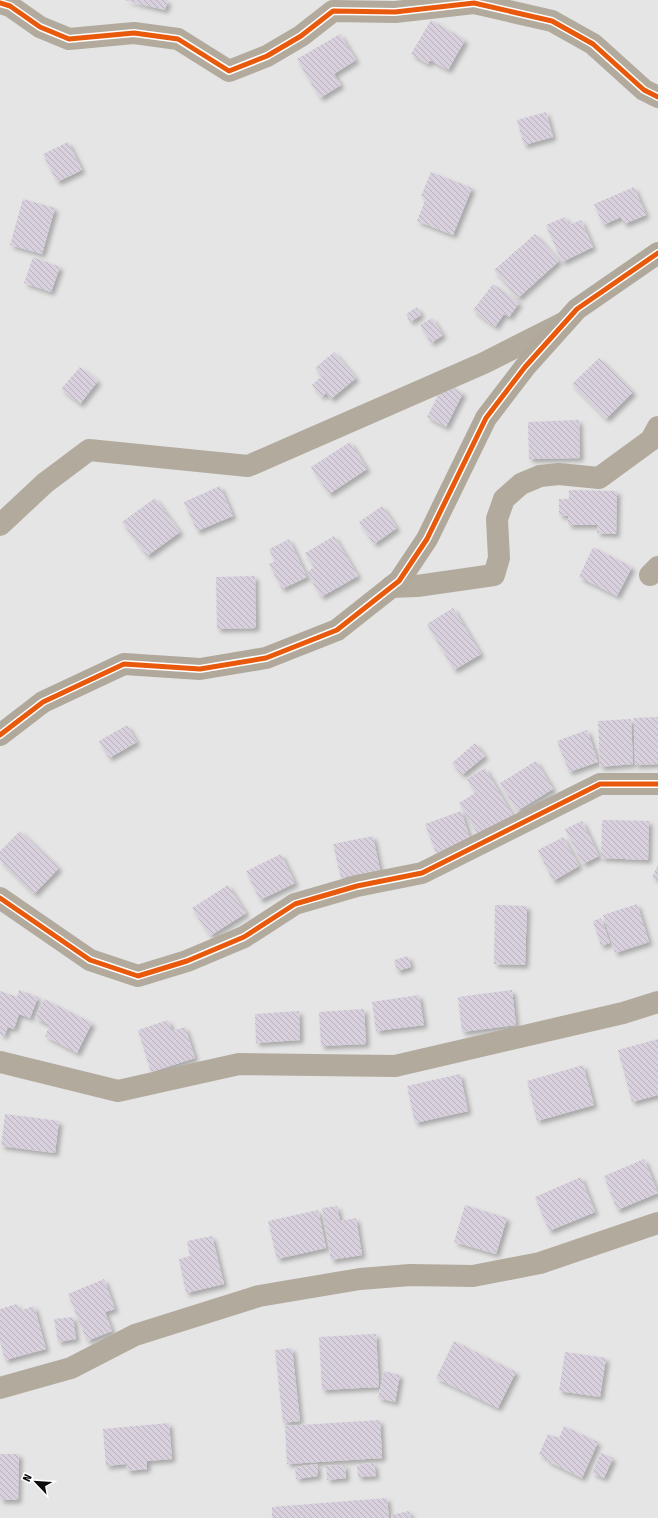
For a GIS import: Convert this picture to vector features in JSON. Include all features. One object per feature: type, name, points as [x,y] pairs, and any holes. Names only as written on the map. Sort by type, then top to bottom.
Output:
[{"type":"street","points":[[0,3],[10,6],[40,26],[69,39],[134,33],[178,39],[229,71],[267,56],[301,36],[333,11],[395,12],[448,3],[474,3],[552,22],[593,44],[644,90],[658,97]]},
{"type":"street","points":[[0,735],[43,702],[124,664],[200,669],[266,658],[337,630],[399,581],[427,540],[486,418],[525,367],[577,309],[658,253]]},
{"type":"street","points":[[0,525],[45,483],[89,450],[248,466],[484,363],[566,321]]},
{"type":"street","points":[[391,587],[416,586],[494,575],[499,558],[497,519],[504,499],[521,484],[540,476],[558,474],[598,478],[651,440],[658,428]]},
{"type":"street","points":[[0,898],[90,960],[138,976],[188,961],[244,937],[295,904],[357,886],[422,873],[600,784],[658,784]]},
{"type":"street","points":[[0,1062],[118,1090],[239,1064],[395,1066],[623,1013],[658,1002]]},
{"type":"street","points":[[0,1388],[71,1368],[135,1334],[259,1296],[360,1278],[410,1275],[473,1276],[540,1262],[658,1222]]},
{"type":"building","points":[[124,0],[168,0],[165,10]]},
{"type":"building","points":[[431,20],[465,40],[448,70],[430,60],[428,64],[411,54]]},
{"type":"building","points":[[340,34],[356,60],[334,74],[341,85],[320,98],[297,59]]},
{"type":"building","points":[[546,112],[553,137],[524,145],[517,120]]},
{"type":"building","points":[[68,142],[82,170],[57,182],[43,154]]},
{"type":"building","points":[[431,172],[472,188],[453,235],[417,221],[426,198],[421,196]]},
{"type":"building","points":[[634,187],[646,215],[624,224],[621,217],[603,225],[594,204]]},
{"type":"building","points":[[23,199],[55,208],[42,254],[10,245]]},
{"type":"building","points":[[565,217],[569,225],[581,220],[593,247],[562,262],[546,225]]},
{"type":"building","points":[[535,234],[559,261],[518,298],[494,270]]},
{"type":"building","points":[[33,257],[60,267],[51,292],[24,283]]},
{"type":"building","points":[[493,284],[519,303],[509,317],[504,314],[495,327],[473,310]]},
{"type":"building","points":[[417,307],[421,315],[410,322],[406,314]]},
{"type":"building","points":[[432,318],[443,335],[431,343],[420,325]]},
{"type":"building","points":[[334,352],[356,378],[331,399],[326,393],[322,397],[312,385],[322,376],[315,368]]},
{"type":"building","points":[[599,358],[633,392],[606,419],[572,384]]},
{"type":"building","points":[[80,367],[98,381],[80,404],[61,389]]},
{"type":"building","points":[[444,383],[463,393],[446,427],[427,417]]},
{"type":"building","points":[[579,420],[580,458],[529,459],[528,422]]},
{"type":"building","points":[[350,442],[367,469],[329,494],[311,467]]},
{"type":"building","points":[[220,486],[233,516],[197,531],[184,502]]},
{"type":"building","points":[[569,490],[617,491],[616,534],[597,533],[597,525],[568,525],[568,516],[559,515],[559,499],[569,499]]},
{"type":"building","points":[[155,498],[180,532],[147,556],[122,522]]},
{"type":"building","points":[[382,506],[397,528],[374,544],[359,522]]},
{"type":"building","points":[[334,536],[358,576],[321,597],[307,572],[314,567],[305,553]]},
{"type":"building","points":[[289,539],[307,577],[282,589],[269,564],[275,561],[269,549]]},
{"type":"building","points":[[593,547],[632,567],[617,596],[579,577]]},
{"type":"building","points":[[255,576],[256,628],[217,629],[216,577]]},
{"type":"building","points":[[453,608],[481,654],[454,670],[427,624]]},
{"type":"building","points":[[658,717],[658,764],[635,765],[634,718]]},
{"type":"building","points":[[631,719],[633,764],[600,767],[598,721]]},
{"type":"building","points":[[127,725],[137,742],[109,758],[99,741]]},
{"type":"building","points":[[587,730],[598,762],[569,772],[557,741]]},
{"type":"building","points":[[475,743],[485,756],[462,775],[452,763]]},
{"type":"building","points":[[536,761],[553,789],[517,811],[500,783]]},
{"type":"building","points":[[485,768],[513,816],[479,836],[459,803],[475,793],[467,779]]},
{"type":"building","points":[[461,811],[471,841],[436,853],[425,824]]},
{"type":"building","points":[[602,820],[649,821],[648,860],[601,858]]},
{"type":"building","points":[[582,821],[599,856],[583,864],[565,829]]},
{"type":"building","points":[[20,831],[59,868],[34,894],[0,860],[0,851]]},
{"type":"building","points":[[373,836],[380,870],[341,878],[333,844]]},
{"type":"building","points":[[563,837],[579,866],[553,881],[538,850]]},
{"type":"building","points":[[281,854],[295,883],[260,900],[246,871]]},
{"type":"building","points":[[658,865],[658,880],[652,877]]},
{"type":"building","points":[[228,885],[246,913],[210,936],[192,908]]},
{"type":"building","points":[[637,904],[649,942],[615,953],[603,915]]},
{"type":"building","points":[[495,905],[527,906],[525,965],[494,964]]},
{"type":"building","points":[[601,918],[610,943],[601,946],[593,921]]},
{"type":"building","points":[[408,956],[411,967],[397,971],[394,960]]},
{"type":"building","points":[[19,990],[38,997],[30,1018],[19,1014],[14,1029],[8,1027],[4,1036],[0,1034],[0,991],[17,997]]},
{"type":"building","points":[[512,990],[516,1025],[462,1032],[458,997]]},
{"type":"building","points":[[419,995],[424,1025],[376,1031],[372,1002]]},
{"type":"building","points":[[44,999],[92,1023],[77,1053],[45,1036],[50,1025],[35,1018]]},
{"type":"building","points":[[364,1009],[366,1044],[321,1046],[319,1012]]},
{"type":"building","points":[[299,1011],[300,1040],[256,1043],[255,1014]]},
{"type":"building","points":[[168,1020],[172,1031],[185,1027],[195,1058],[151,1072],[138,1030]]},
{"type":"building","points":[[658,1039],[658,1095],[632,1102],[618,1050]]},
{"type":"building","points":[[583,1065],[594,1105],[537,1121],[527,1081]]},
{"type":"building","points":[[460,1074],[468,1111],[415,1123],[407,1086]]},
{"type":"building","points":[[5,1114],[59,1121],[55,1153],[1,1146]]},
{"type":"building","points":[[644,1159],[658,1193],[617,1210],[604,1176]]},
{"type":"building","points":[[581,1177],[595,1212],[549,1231],[535,1197]]},
{"type":"building","points":[[465,1205],[507,1218],[496,1254],[454,1242]]},
{"type":"building","points":[[337,1206],[340,1221],[356,1218],[362,1255],[331,1260],[322,1208]]},
{"type":"building","points":[[318,1210],[326,1248],[277,1259],[268,1221]]},
{"type":"building","points":[[212,1236],[224,1284],[186,1293],[179,1259],[190,1256],[187,1241]]},
{"type":"building","points":[[104,1279],[115,1309],[105,1312],[112,1331],[87,1341],[68,1294]]},
{"type":"building","points":[[17,1304],[19,1311],[34,1306],[46,1349],[5,1360],[0,1341],[0,1309]]},
{"type":"building","points":[[73,1317],[76,1339],[58,1342],[54,1319]]},
{"type":"building","points":[[376,1334],[379,1387],[322,1390],[319,1337]]},
{"type":"building","points":[[454,1341],[516,1372],[498,1408],[436,1378]]},
{"type":"building","points":[[292,1348],[300,1421],[283,1423],[275,1350]]},
{"type":"building","points":[[565,1352],[606,1358],[600,1397],[559,1391]]},
{"type":"building","points":[[384,1371],[400,1375],[395,1402],[378,1398]]},
{"type":"building","points":[[380,1420],[382,1458],[287,1464],[285,1426]]},
{"type":"building","points":[[169,1423],[172,1459],[147,1461],[147,1469],[127,1471],[126,1464],[106,1466],[103,1429]]},
{"type":"building","points":[[564,1426],[598,1442],[582,1478],[547,1461],[548,1459],[539,1454],[548,1434],[559,1438]]},
{"type":"building","points":[[601,1453],[613,1458],[604,1478],[592,1473]]},
{"type":"building","points":[[0,1454],[19,1454],[18,1500],[0,1500]]},
{"type":"building","points":[[374,1463],[376,1476],[358,1477],[357,1465]]},
{"type":"building","points":[[317,1464],[318,1476],[296,1479],[295,1467]]},
{"type":"building","points":[[345,1465],[346,1478],[327,1480],[326,1466]]},
{"type":"building","points":[[387,1498],[389,1518],[272,1518],[272,1507]]},
{"type":"building","points":[[409,1511],[411,1518],[392,1518],[391,1515]]},
{"type":"cycle path","points":[[0,3],[10,6],[40,27],[69,39],[134,33],[178,39],[229,71],[267,56],[301,36],[333,11],[395,12],[474,3],[552,21],[593,44],[644,90],[658,97]]},
{"type":"cycle path","points":[[0,735],[43,702],[124,664],[200,669],[266,658],[337,630],[399,581],[427,539],[486,418],[525,367],[577,309],[658,253]]},
{"type":"cycle path","points":[[0,898],[90,960],[138,976],[187,961],[244,937],[295,904],[357,886],[422,873],[600,784],[658,784]]}]
